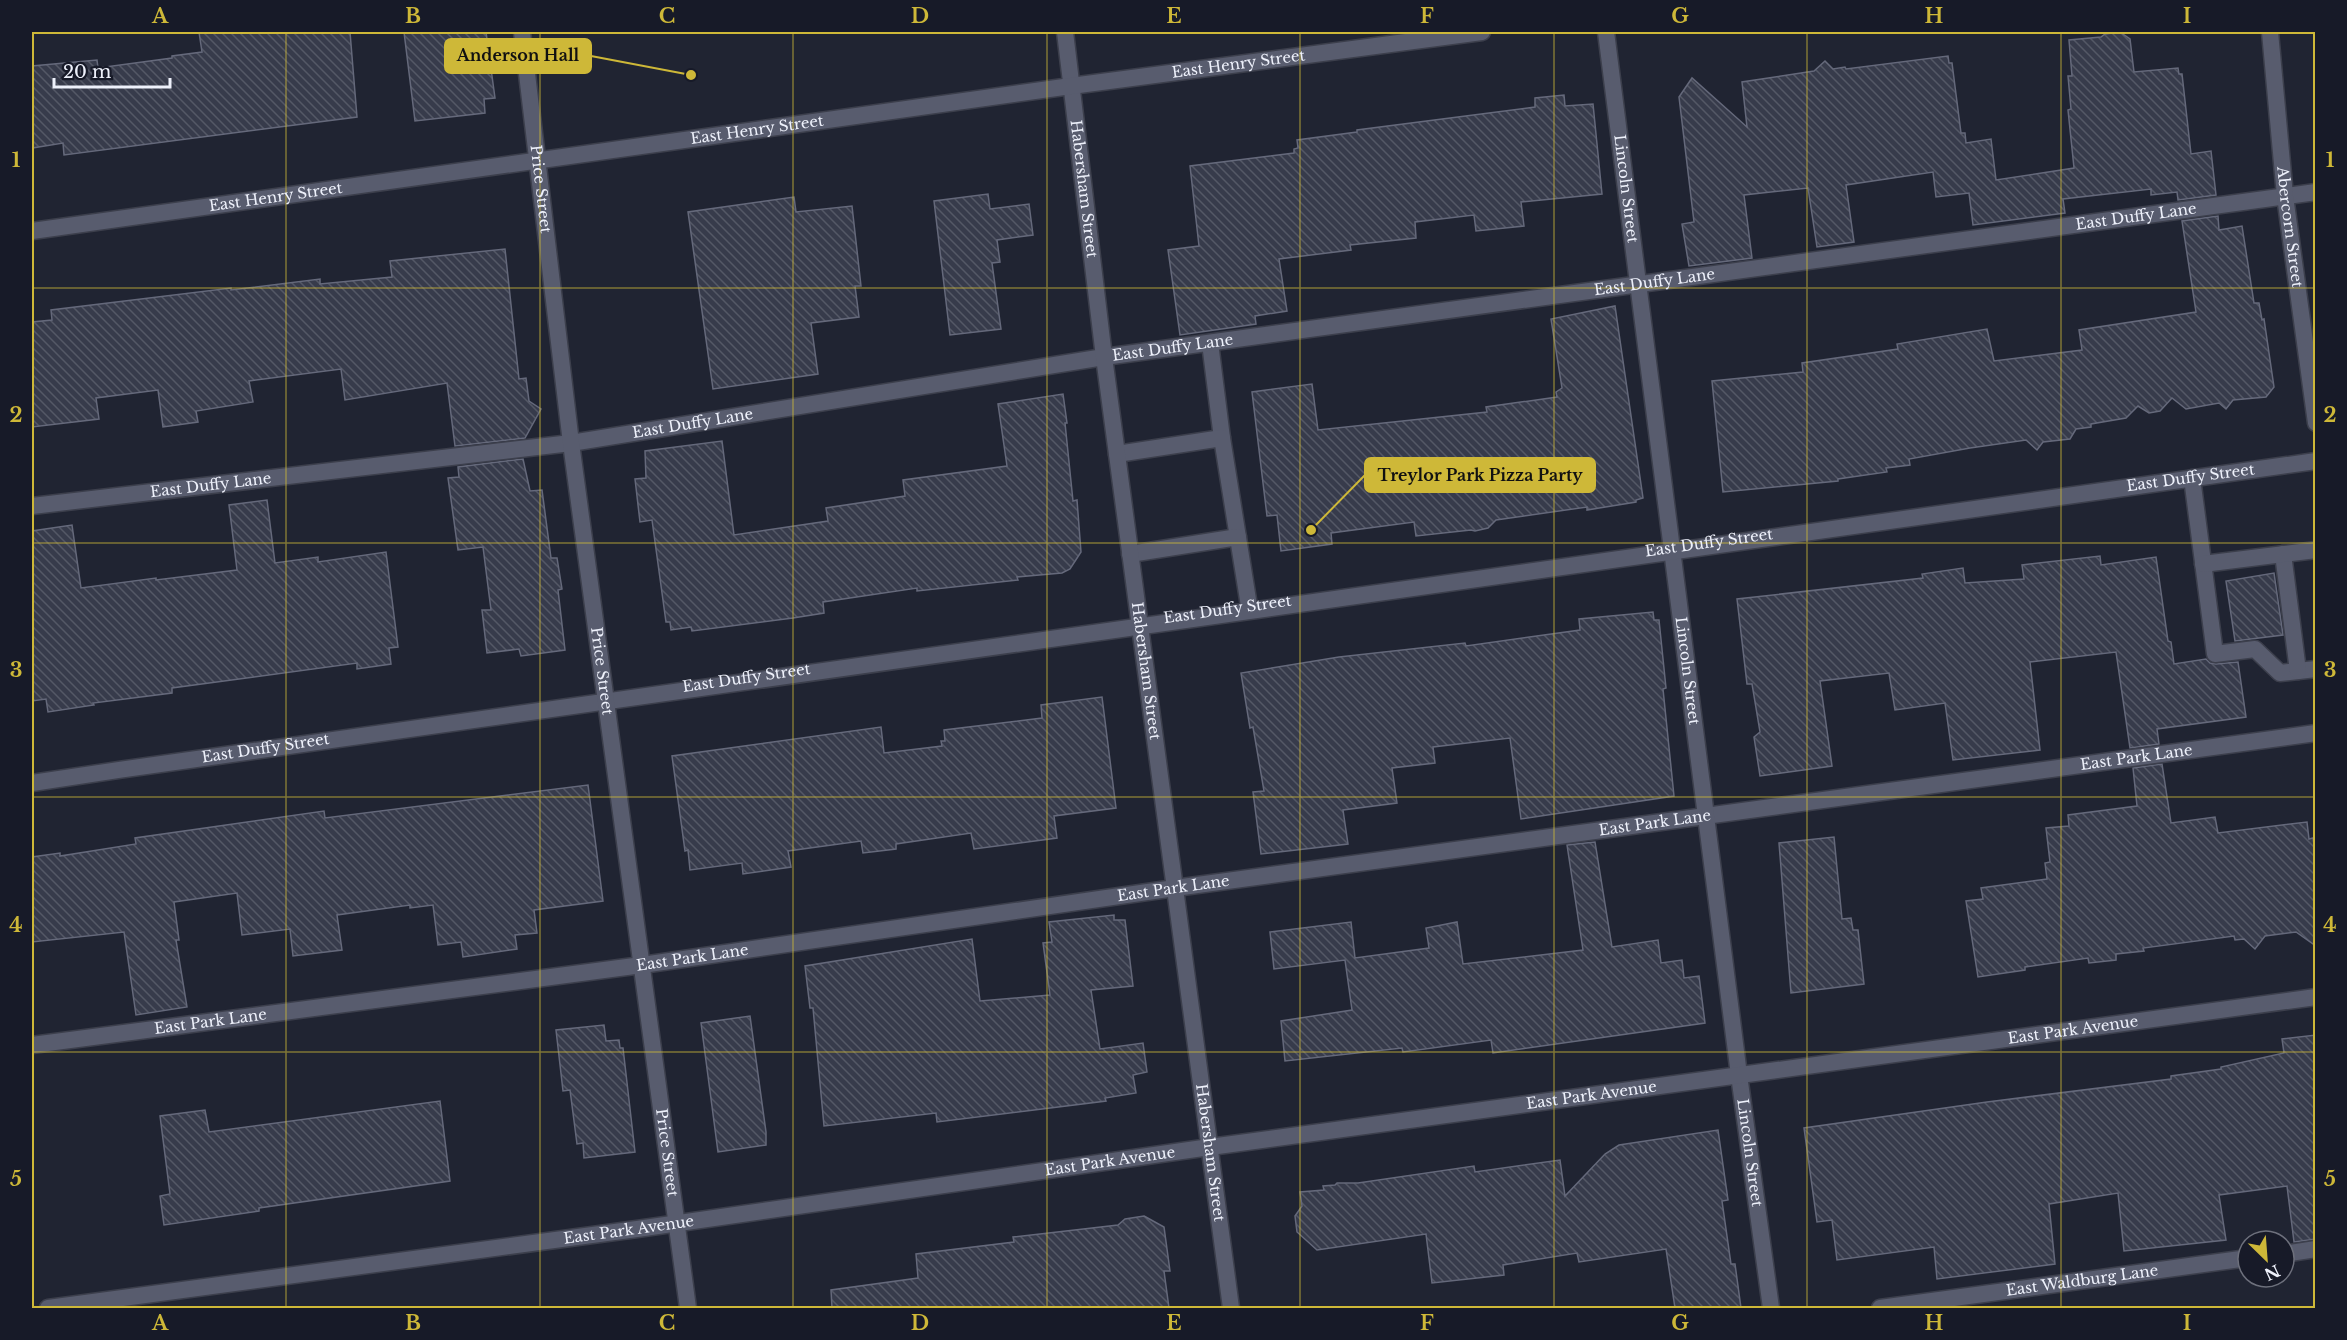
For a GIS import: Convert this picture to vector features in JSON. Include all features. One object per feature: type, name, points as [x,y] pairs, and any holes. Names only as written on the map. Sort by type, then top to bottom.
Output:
[{"type":"street","name":"Price Street","points":[[522,32],[571,443],[688,1308]]},
{"type":"street","name":"Habersham Street","points":[[1065,32],[1104,357],[1231,1308]]},
{"type":"street","name":"East Henry Street","points":[[32,231],[1071,86],[1482,32]]},
{"type":"street","name":"Lincoln Street","points":[[1606,32],[1739,1075],[1771,1308]]},
{"type":"street","name":"Abercorn Street","points":[[2270,32],[2285,196],[2316,423]]},
{"type":"street","name":"East Duffy Lane","points":[[32,506],[571,443],[1104,357],[2316,192]]},
{"type":"street","points":[[1210,343],[1222,438],[1249,606]]},
{"type":"street","points":[[1117,454],[1222,438]]},
{"type":"street","name":"East Duffy Street","points":[[32,783],[606,697],[1139,621],[2316,461]]},
{"type":"street","points":[[2192,478],[2215,654],[2255,649],[2280,673],[2316,669]]},
{"type":"street","points":[[1130,554],[1238,537]]},
{"type":"street","points":[[2203,564],[2316,550]]},
{"type":"street","points":[[2283,554],[2298,671]]},
{"type":"street","name":"East Park Lane","points":[[32,1045],[642,965],[1175,888],[2316,733]]},
{"type":"street","name":"East Park Avenue","points":[[48,1308],[676,1224],[1210,1147],[2316,997]]},
{"type":"street","points":[[2296,1252],[2316,1249]]},
{"type":"street","name":"East Waldburg Lane","points":[[1880,1308],[2236,1260]]},
{"type":"building","points":[[199,32],[350,32],[357,117],[64,155],[63,143],[32,148],[32,66],[97,60],[98,68],[202,52]]},
{"type":"building","points":[[404,32],[486,32],[495,98],[484,99],[485,113],[415,121]]},
{"type":"building","points":[[2120,32],[2130,39],[2134,72],[2178,68],[2179,74],[2182,74],[2191,154],[2211,151],[2216,195],[2178,200],[2177,192],[2151,195],[2151,189],[2063,199],[2065,213],[1973,225],[1969,193],[1936,197],[1933,172],[1846,185],[1854,242],[1817,247],[1808,188],[1744,195],[1752,258],[1689,266],[1682,224],[1694,222],[1679,97],[1692,78],[1747,127],[1742,82],[1814,71],[1825,61],[1833,69],[1845,67],[1846,69],[1948,56],[1949,63],[1952,63],[1961,133],[1965,133],[1966,143],[1991,139],[1996,180],[2074,168],[2068,110],[2071,109],[2068,76],[2072,76],[2069,40],[2101,37],[2105,34]]},
{"type":"building","points":[[1564,95],[1565,106],[1593,104],[1602,194],[1521,202],[1524,226],[1476,231],[1474,215],[1415,222],[1416,238],[1350,245],[1351,250],[1279,259],[1287,311],[1255,316],[1256,324],[1180,335],[1168,250],[1199,246],[1190,166],[1294,153],[1294,149],[1298,148],[1297,140],[1535,107],[1535,98]]},
{"type":"building","points":[[988,194],[990,209],[1029,204],[1033,235],[997,240],[1000,262],[992,263],[1001,329],[950,335],[934,201]]},
{"type":"building","points":[[794,197],[796,212],[852,206],[861,286],[855,286],[859,317],[811,323],[818,374],[713,389],[688,212]]},
{"type":"building","points":[[2218,216],[2219,230],[2242,226],[2254,303],[2259,303],[2262,320],[2264,319],[2274,387],[2266,397],[2233,400],[2226,409],[2219,403],[2186,409],[2172,398],[2160,411],[2149,413],[2138,406],[2126,418],[2076,429],[2070,439],[2043,442],[2037,450],[2026,440],[1909,459],[1910,465],[1886,468],[1887,472],[1838,479],[1838,481],[1723,492],[1712,381],[1803,372],[1802,363],[1898,349],[1897,344],[1987,329],[1994,361],[2082,350],[2079,330],[2196,312],[2182,221]]},
{"type":"building","points":[[505,249],[519,379],[526,378],[529,401],[541,409],[525,438],[455,446],[447,383],[345,400],[341,369],[249,381],[253,402],[196,411],[198,422],[163,427],[158,390],[96,398],[99,419],[32,427],[32,322],[52,320],[51,310],[320,279],[320,284],[392,277],[390,261]]},
{"type":"building","points":[[1615,306],[1643,498],[1636,502],[1587,510],[1587,507],[1496,520],[1488,528],[1475,531],[1416,536],[1414,522],[1331,533],[1332,544],[1281,551],[1277,515],[1267,516],[1252,392],[1312,384],[1318,430],[1487,412],[1486,407],[1557,397],[1556,392],[1562,388],[1551,319]]},
{"type":"building","points":[[1063,394],[1073,501],[1077,500],[1081,552],[1070,569],[1062,573],[1017,577],[1018,580],[917,591],[917,588],[823,602],[824,613],[793,618],[692,631],[691,627],[671,630],[670,622],[666,622],[652,520],[640,522],[635,479],[646,478],[645,451],[722,441],[734,535],[828,521],[826,508],[905,496],[903,480],[1007,466],[998,404]]},
{"type":"building","points":[[523,459],[530,491],[542,490],[551,558],[557,558],[562,589],[558,590],[565,650],[521,656],[519,649],[487,653],[482,610],[491,610],[483,547],[458,550],[448,478],[459,477],[458,467]]},
{"type":"building","points":[[267,500],[275,563],[318,557],[318,562],[386,552],[398,647],[389,648],[391,664],[357,669],[357,663],[172,688],[172,693],[93,703],[94,705],[48,712],[46,699],[32,701],[32,531],[72,525],[81,588],[237,570],[229,505]]},
{"type":"building","points":[[2100,556],[2101,565],[2156,557],[2168,641],[2171,642],[2174,664],[2206,659],[2216,664],[2238,662],[2246,717],[2157,729],[2159,744],[2130,748],[2116,652],[2030,662],[2040,750],[1953,760],[1945,703],[1895,710],[1889,673],[1820,681],[1832,766],[1760,776],[1754,737],[1760,732],[1752,684],[1747,684],[1737,599],[1923,578],[1922,574],[1963,568],[1965,583],[2024,579],[2022,565]]},
{"type":"building","points":[[2274,573],[2283,635],[2235,641],[2226,581]]},
{"type":"building","points":[[1653,612],[1654,620],[1659,620],[1666,688],[1663,689],[1674,796],[1521,819],[1510,738],[1433,747],[1435,763],[1392,768],[1397,803],[1343,810],[1348,844],[1261,854],[1253,792],[1264,791],[1241,673],[1339,657],[1465,643],[1466,646],[1580,630],[1579,619]]},
{"type":"building","points":[[1102,697],[1116,808],[1054,816],[1057,838],[974,849],[971,833],[896,844],[896,849],[863,853],[861,841],[788,851],[791,867],[743,874],[742,863],[690,870],[688,850],[685,851],[672,756],[881,727],[884,753],[942,746],[941,741],[945,741],[944,730],[1042,718],[1041,705]]},
{"type":"building","points":[[2162,764],[2171,823],[2215,817],[2218,833],[2307,822],[2309,839],[2313,838],[2316,855],[2316,946],[2296,932],[2265,936],[2255,949],[2244,939],[2235,940],[2234,936],[2143,948],[2144,951],[2116,954],[2116,960],[2089,963],[2088,958],[2025,967],[2025,970],[1978,977],[1966,901],[1983,899],[1981,888],[2047,879],[2045,863],[2050,862],[2046,828],[2069,826],[2068,815],[2137,806],[2133,768]]},
{"type":"building","points":[[588,785],[603,901],[534,910],[537,933],[515,935],[517,949],[463,957],[461,942],[438,945],[433,905],[410,908],[410,905],[337,915],[342,950],[293,956],[290,929],[242,935],[237,893],[174,902],[179,940],[176,940],[187,1007],[136,1015],[124,932],[32,942],[32,857],[60,853],[60,856],[136,844],[135,838],[324,811],[325,818]]},
{"type":"building","points":[[1834,837],[1842,919],[1851,918],[1853,930],[1858,930],[1864,984],[1791,993],[1779,843]]},
{"type":"building","points":[[1595,842],[1612,947],[1658,940],[1661,963],[1682,960],[1684,978],[1699,976],[1705,1023],[1493,1053],[1491,1040],[1403,1052],[1402,1048],[1285,1061],[1281,1021],[1352,1010],[1345,960],[1274,969],[1270,932],[1351,922],[1355,958],[1429,948],[1426,928],[1457,922],[1463,964],[1583,950],[1567,845]]},
{"type":"building","points":[[1114,915],[1114,920],[1125,920],[1133,986],[1091,990],[1100,1049],[1143,1043],[1147,1072],[1133,1075],[1136,1093],[1105,1098],[1106,1101],[937,1122],[936,1113],[824,1126],[813,1008],[810,1008],[805,966],[972,939],[980,1001],[1050,995],[1043,943],[1052,942],[1049,922]]},
{"type":"building","points":[[750,1016],[766,1145],[718,1152],[701,1023]]},
{"type":"building","points":[[604,1025],[606,1041],[619,1040],[620,1048],[623,1048],[635,1152],[584,1158],[583,1143],[577,1144],[570,1090],[563,1091],[556,1030]]},
{"type":"building","points":[[2316,1035],[2316,1239],[2296,1242],[2296,1229],[2292,1229],[2287,1186],[2219,1195],[2226,1240],[2124,1251],[2118,1193],[2049,1204],[2055,1264],[1937,1279],[1934,1247],[1837,1260],[1832,1220],[1817,1222],[1804,1128],[2171,1079],[2171,1076],[2221,1069],[2221,1067],[2284,1053],[2282,1039]]},
{"type":"building","points":[[440,1101],[450,1181],[259,1208],[259,1211],[164,1225],[160,1196],[170,1194],[160,1116],[205,1110],[209,1132]]},
{"type":"building","points":[[1718,1130],[1728,1200],[1722,1201],[1731,1264],[1735,1264],[1741,1308],[1675,1308],[1666,1249],[1579,1262],[1577,1253],[1503,1265],[1504,1275],[1432,1283],[1426,1234],[1317,1250],[1297,1232],[1295,1216],[1302,1206],[1300,1192],[1324,1190],[1323,1186],[1474,1166],[1475,1172],[1560,1160],[1565,1196],[1605,1154],[1619,1145]]},
{"type":"building","points":[[1144,1216],[1164,1227],[1170,1271],[1164,1271],[1169,1308],[832,1308],[831,1290],[918,1278],[916,1254],[1014,1242],[1013,1237],[1118,1225],[1125,1219]]},
{"type":"place","name":"Anderson Hall","points":[[691,75]]},
{"type":"place","name":"Treylor Park Pizza Party","points":[[1311,530]]}]
